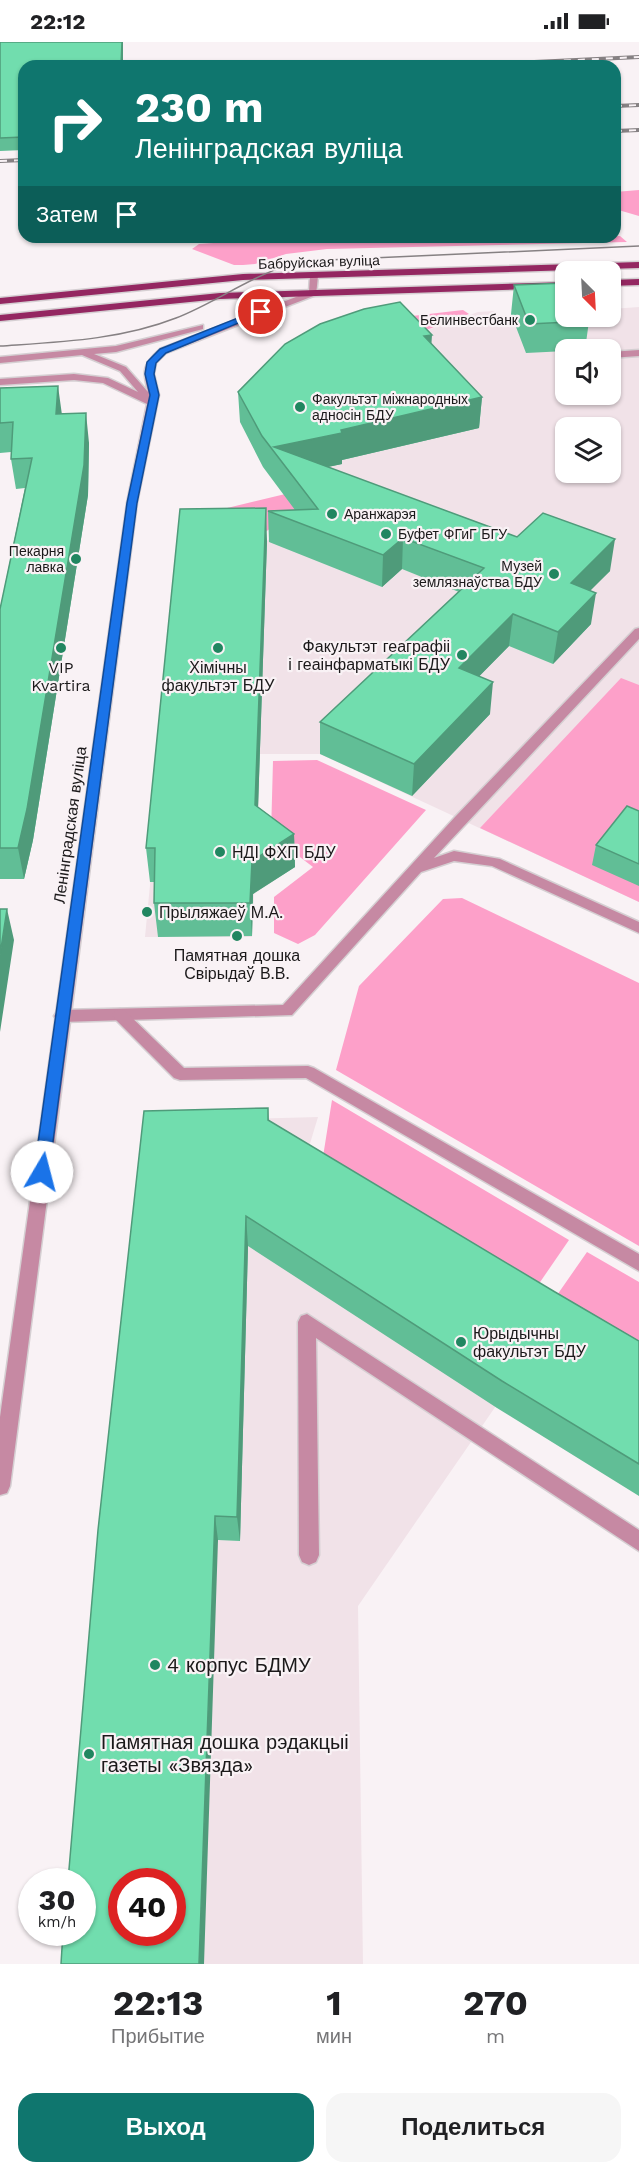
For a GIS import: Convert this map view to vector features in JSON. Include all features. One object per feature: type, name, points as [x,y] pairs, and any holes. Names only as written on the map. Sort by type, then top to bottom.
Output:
[{"type":"main road","name":"Бабруйская вуліца","points":[[0,300],[190,281],[639,265]]},
{"type":"main road","points":[[621,283],[639,282]]},
{"type":"main road","name":"Бабруйская вуліца","points":[[0,318],[211,297],[555,285]]},
{"type":"street","points":[[313,293],[314,276]]},
{"type":"street","name":"Ленінградская вуліца","points":[[0,1486],[132,503],[154,395],[149,374],[151,362],[163,351],[313,293]]},
{"type":"street","points":[[0,360],[85,353],[143,344],[281,304]]},
{"type":"street","points":[[85,353],[123,369],[152,402]]},
{"type":"street","points":[[621,354],[639,353]]},
{"type":"street","points":[[0,382],[74,376],[105,380],[152,402]]},
{"type":"street","points":[[62,1016],[287,1011],[460,820],[639,632]]},
{"type":"street","points":[[418,868],[453,855],[495,862],[639,928]]},
{"type":"street","points":[[120,1015],[180,1074],[308,1072],[639,1263]]},
{"type":"street","points":[[309,1555],[307,1322],[639,1541]]},
{"type":"shaded area","points":[[639,190],[639,216],[621,211],[621,192]]},
{"type":"shaded area","points":[[584,243],[327,249],[286,254],[255,264],[243,265],[234,265],[192,249],[199,244]]},
{"type":"shaded area","points":[[639,307],[639,902],[320,754],[260,754],[258,839],[295,867],[254,894],[252,937],[145,937],[183,542],[267,541],[322,496],[303,472],[405,338],[478,312],[494,311],[500,327],[516,326],[511,314],[555,312],[555,327],[621,327],[621,308]]},
{"type":"shaded area","points":[[463,310],[469,314],[405,338],[412,316]]},
{"type":"shaded area","points":[[302,490],[311,499],[264,533],[198,515]]},
{"type":"shaded area","points":[[621,678],[639,685],[639,902],[480,828]]},
{"type":"shaded area","points":[[317,760],[426,810],[315,935],[298,944],[274,933],[274,897],[313,867],[271,835],[273,761]]},
{"type":"shaded area","points":[[462,898],[639,983],[639,1246],[336,1070],[359,986],[443,899]]},
{"type":"shaded area","points":[[332,1100],[569,1240],[536,1288],[322,1163]]},
{"type":"shaded area","points":[[318,1117],[302,1170],[553,1323],[358,1606],[363,1964],[134,1964],[123,1946],[186,1946],[186,1868],[108,1868],[108,1922],[96,1903],[96,1868],[81,1868],[147,1122]]},
{"type":"shaded area","points":[[587,1252],[639,1282],[639,1346],[555,1298]]},
{"type":"building","points":[[0,42],[122,42],[121,60],[18,60],[18,137],[0,138]]},
{"type":"building","points":[[555,283],[555,323],[529,324],[514,285]]},
{"type":"building","points":[[400,302],[432,335],[424,336],[482,397],[341,430],[342,433],[274,447],[517,537],[543,513],[615,539],[571,583],[596,593],[558,632],[513,614],[459,668],[493,682],[414,764],[320,722],[484,568],[403,538],[383,555],[268,511],[318,509],[262,436],[238,392],[285,344],[320,324],[364,309]]},
{"type":"building","points":[[58,386],[56,414],[86,413],[84,465],[27,809],[18,848],[0,848],[0,609],[32,458],[11,459],[13,422],[0,423],[0,388]]},
{"type":"building","name":"Хімічны факультэт БДУ","points":[[266,508],[255,805],[294,834],[252,861],[250,903],[154,903],[155,848],[146,848],[180,509]]},
{"type":"building","points":[[627,806],[639,811],[639,864],[596,845]]},
{"type":"building","points":[[0,909],[7,909],[0,955]]},
{"type":"building","points":[[268,1108],[268,1120],[639,1341],[639,1464],[502,1381],[246,1216],[237,1517],[215,1516],[199,1964],[61,1964],[62,1946],[96,1946],[96,1868],[69,1868],[98,1530],[144,1111]]},
{"type":"tram line","points":[[0,346],[89,339],[155,325],[192,311],[271,271],[305,261],[639,246]]},
{"type":"railway","points":[[577,60],[639,57]]},
{"type":"railway","points":[[621,106],[639,105]]},
{"type":"railway","points":[[621,131],[639,130]]},
{"type":"railway","points":[[0,161],[18,160]]},
{"type":"place","name":"Белинвестбанк","points":[[530,320]]},
{"type":"place","name":"Факультэт міжнародных адносін БДУ","points":[[300,407]]},
{"type":"place","name":"Аранжарэя","points":[[332,514]]},
{"type":"place","name":"Буфет ФГиГ БГУ","points":[[386,534]]},
{"type":"place","name":"Пекарня лавка","points":[[76,559]]},
{"type":"place","name":"Музей землязнаўства БДУ","points":[[554,574]]},
{"type":"place","name":"VIP Kvartira","points":[[61,648]]},
{"type":"place","name":"Хімічны факультэт БДУ","points":[[218,648]]},
{"type":"place","name":"Факультэт геаграфіі і геаінфарматыкі БДУ","points":[[462,655]]},
{"type":"place","name":"НДІ ФХП БДУ","points":[[220,852]]},
{"type":"place","name":"Прыляжаеў М.А.","points":[[147,912]]},
{"type":"place","name":"Памятная дошка Свірыдаў В.В.","points":[[237,936]]},
{"type":"place","name":"Юрыдычны факультэт БДУ","points":[[461,1342]]},
{"type":"place","name":"4 корпус БДМУ","points":[[155,1665]]},
{"type":"place","name":"Памятная дошка рэдакцыі газеты «Звязда»","points":[[89,1754]]},
{"type":"route","points":[[42,1172],[132,503],[154,395],[149,374],[151,362],[163,351],[261,312]]}]
